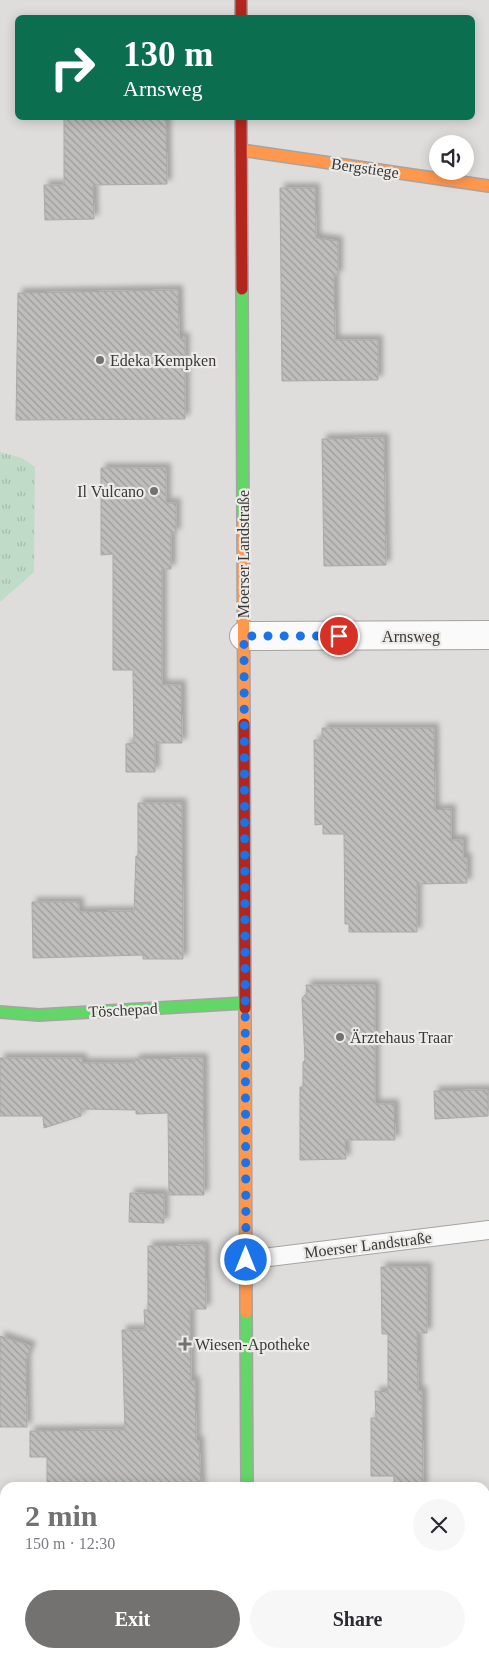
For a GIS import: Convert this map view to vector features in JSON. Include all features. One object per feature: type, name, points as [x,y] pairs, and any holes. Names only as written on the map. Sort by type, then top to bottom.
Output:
[{"type":"main road","points":[[240,0],[241,15]]},
{"type":"main road","name":"Moerser Landstraße","points":[[241,120],[247,1482]]},
{"type":"main road","name":"Bergstiege","points":[[241,150],[489,186]]},
{"type":"main road","name":"Töschepad","points":[[0,1012],[39,1015],[245,1003]]},
{"type":"street","name":"Arnsweg","points":[[244,636],[489,635]]},
{"type":"lane","name":"Moerser Landstraße","points":[[246,1260],[489,1230]]},
{"type":"green space","points":[[0,452],[22,458],[35,467],[34,572],[0,602]]},
{"type":"building","points":[[64,120],[166,120],[167,184],[93,185],[94,219],[45,220],[44,185],[64,185]]},
{"type":"building","points":[[280,188],[315,188],[316,238],[338,241],[338,275],[334,275],[335,340],[378,340],[378,380],[282,381]]},
{"type":"building","name":"Edeka Kempken","points":[[178,290],[179,338],[185,337],[185,419],[16,420],[18,293]]},
{"type":"building","points":[[384,438],[386,565],[324,566],[322,439]]},
{"type":"building","points":[[101,468],[166,468],[166,503],[176,503],[176,533],[171,533],[171,569],[162,569],[162,685],[181,685],[182,743],[155,743],[155,772],[126,772],[126,744],[134,743],[133,670],[113,670],[113,554],[101,555]]},
{"type":"building","points":[[322,728],[434,728],[435,810],[451,809],[451,840],[463,840],[463,858],[467,858],[467,883],[417,884],[417,932],[349,932],[349,924],[345,924],[344,834],[323,834],[323,824],[315,825],[314,740],[322,740]]},
{"type":"building","points":[[138,803],[182,803],[183,959],[143,959],[143,955],[33,958],[32,902],[79,902],[79,912],[134,911],[136,856],[138,856]]},
{"type":"building","points":[[306,985],[375,985],[375,1104],[394,1104],[395,1140],[345,1140],[346,1159],[300,1160],[300,1087],[303,1087],[303,1062],[305,1060],[302,998],[307,993]]},
{"type":"building","points":[[0,1058],[82,1058],[82,1063],[135,1063],[135,1059],[203,1058],[204,1195],[169,1195],[168,1113],[136,1114],[136,1110],[81,1109],[81,1116],[44,1128],[43,1116],[0,1116]]},
{"type":"building","points":[[488,1090],[488,1116],[435,1119],[434,1091]]},
{"type":"building","points":[[130,1193],[164,1194],[164,1223],[129,1222]]},
{"type":"building","points":[[205,1245],[206,1309],[190,1309],[191,1381],[195,1381],[196,1441],[199,1441],[201,1482],[47,1482],[47,1457],[30,1457],[30,1431],[125,1430],[122,1330],[145,1330],[144,1310],[148,1310],[148,1246]]},
{"type":"building","points":[[381,1267],[427,1267],[427,1333],[417,1333],[418,1391],[422,1391],[423,1482],[394,1482],[394,1476],[371,1476],[371,1418],[376,1418],[375,1391],[388,1392],[388,1334],[382,1334]]},
{"type":"building","points":[[0,1336],[31,1346],[26,1360],[27,1427],[0,1427]]},
{"type":"traffic: fast","points":[[242,289],[243,524]]},
{"type":"traffic: fast","points":[[0,1012],[39,1015],[245,1003]]},
{"type":"traffic: fast","points":[[246,1312],[247,1482]]},
{"type":"traffic: slow","points":[[241,150],[489,186]]},
{"type":"traffic: slow","points":[[243,524],[244,724]]},
{"type":"traffic: slow","points":[[245,1008],[246,1312]]},
{"type":"traffic: jam","points":[[241,0],[241,15]]},
{"type":"traffic: jam","points":[[241,120],[242,289]]},
{"type":"traffic: jam","points":[[244,724],[245,1008]]},
{"type":"place","name":"Edeka Kempken","points":[[100,360]]},
{"type":"place","name":"Il Vulcano","points":[[154,491]]},
{"type":"place","name":"Ärztehaus Traar","points":[[340,1037]]},
{"type":"place","name":"Wiesen-Apotheke","points":[[185,1344]]},
{"type":"route","points":[[246,1260],[244,636],[339,636]]}]
